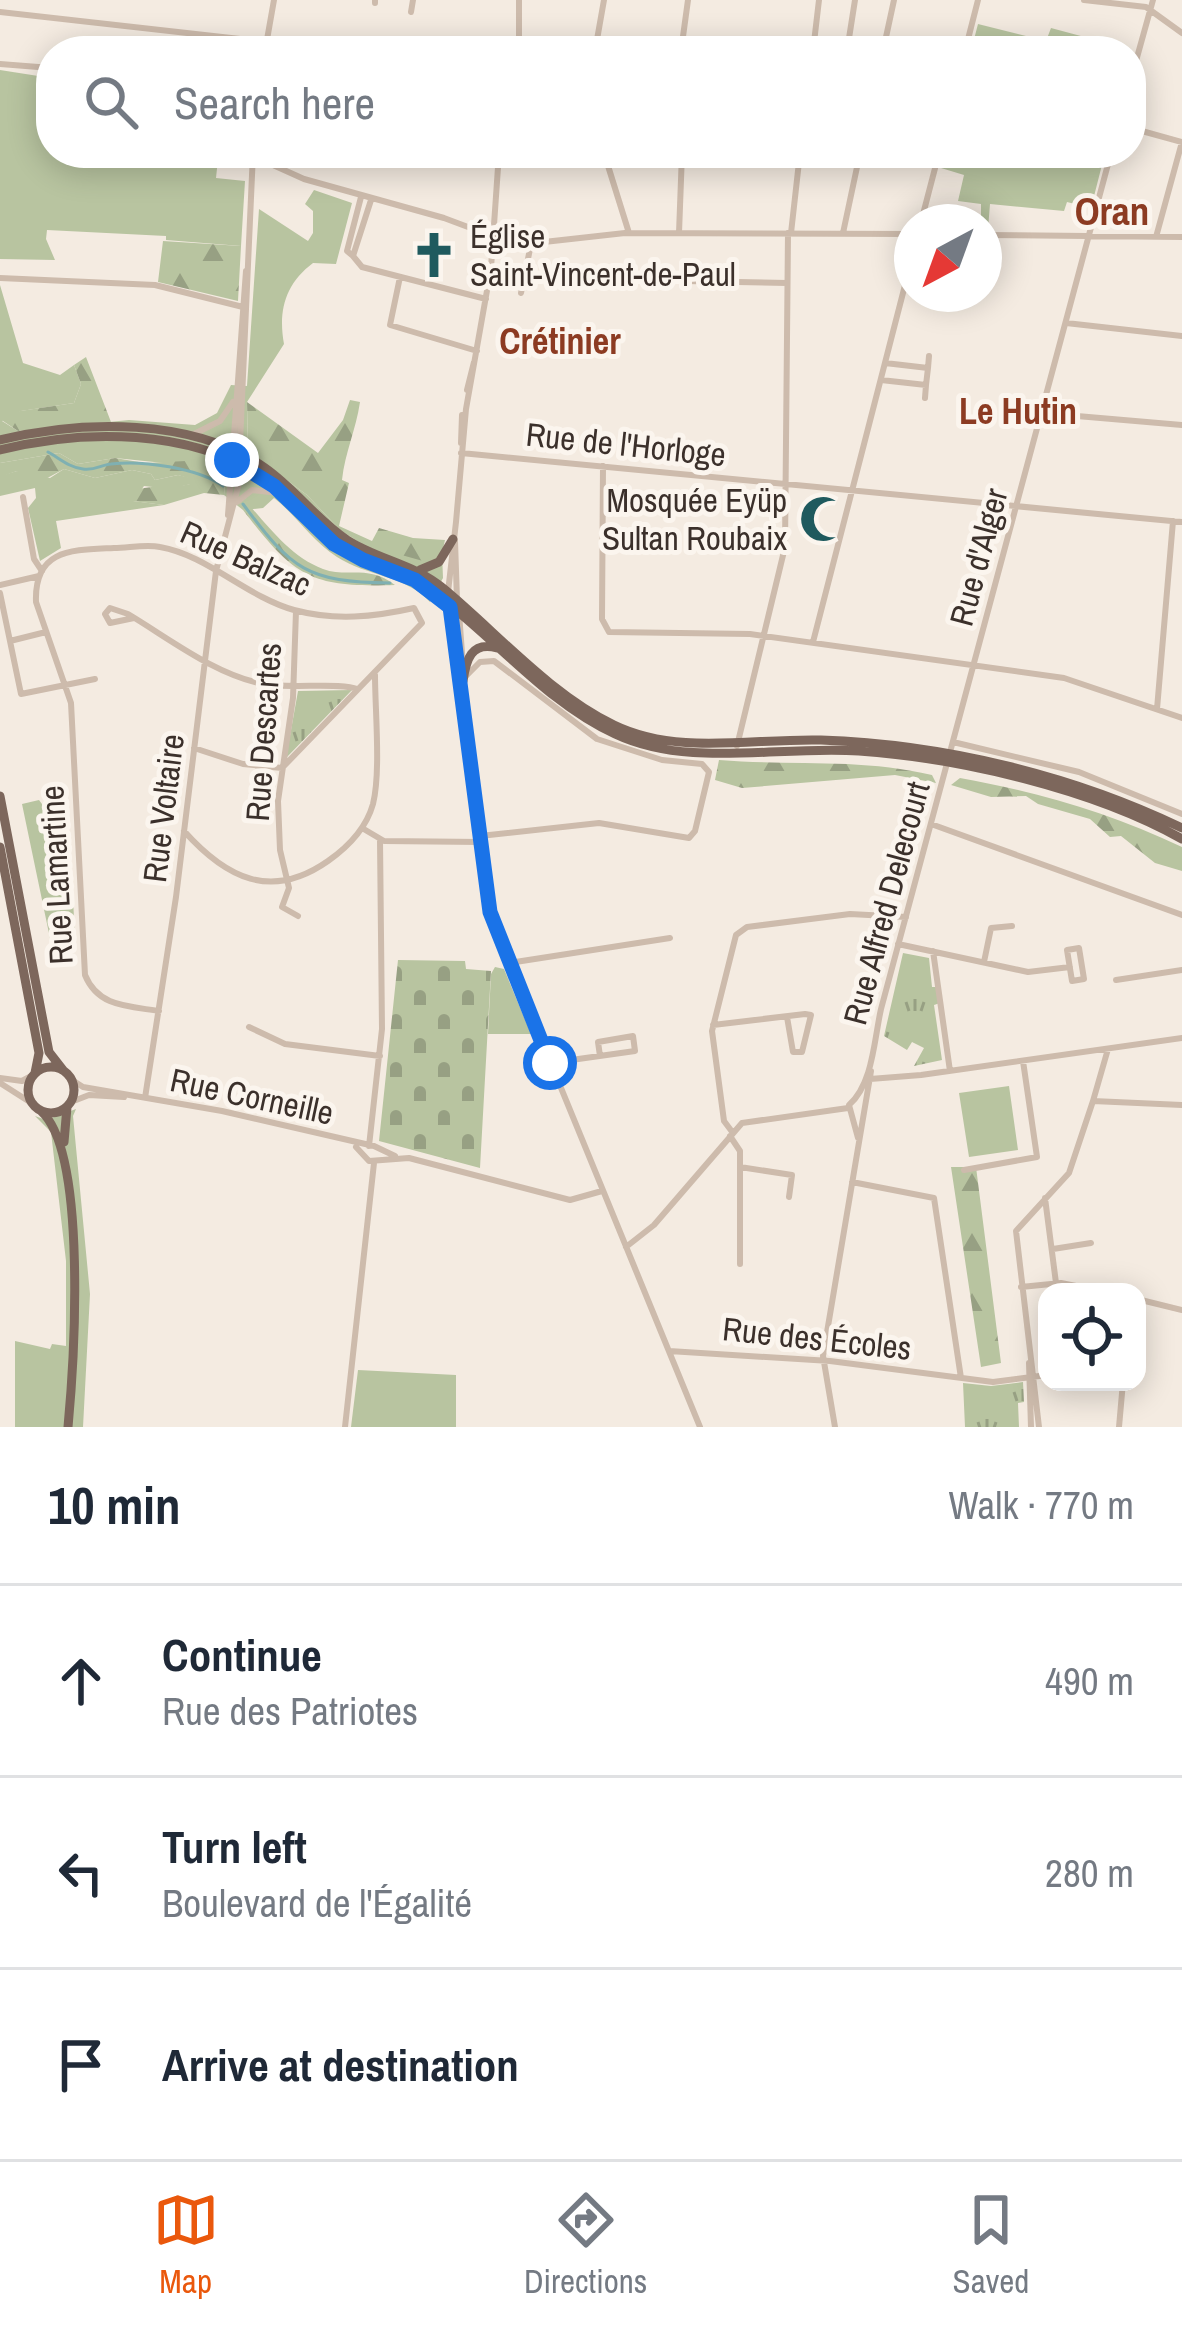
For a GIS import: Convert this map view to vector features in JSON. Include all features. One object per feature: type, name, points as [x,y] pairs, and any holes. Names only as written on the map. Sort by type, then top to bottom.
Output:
[{"type":"main road","points":[[0,440],[85,428],[176,434],[236,457],[280,479],[342,537],[415,569],[585,718],[622,737],[674,751],[823,745],[948,760],[1058,780],[1177,830]]},
{"type":"main road","points":[[0,450],[67,439],[138,439],[236,457],[286,496],[334,544],[415,580],[453,603],[610,723],[664,740],[737,746]]},
{"type":"main road","points":[[415,569],[436,565],[453,538]]},
{"type":"main road","points":[[463,681],[466,660],[475,649],[502,650]]},
{"type":"main road","points":[[0,796],[49,1052],[72,1080],[64,1121],[75,1296],[68,1427]]},
{"type":"main road","points":[[0,847],[39,1053],[28,1091],[55,1126],[65,1172]]},
{"type":"main road","points":[[34,1074],[47,1067],[63,1070]]},
{"type":"main road","points":[[37,1107],[55,1113],[69,1105]]},
{"type":"street","points":[[268,36],[274,0]]},
{"type":"street","points":[[411,12],[413,0]]},
{"type":"street","points":[[519,0],[519,36]]},
{"type":"street","points":[[598,36],[604,0]]},
{"type":"street","points":[[683,36],[688,0]]},
{"type":"street","points":[[814,36],[819,0]]},
{"type":"street","points":[[849,36],[855,0]]},
{"type":"street","points":[[886,36],[894,0]]},
{"type":"street","points":[[969,36],[978,0]]},
{"type":"street","points":[[1084,0],[1152,4],[1182,33]]},
{"type":"street","points":[[1143,36],[1152,4]]},
{"type":"street","points":[[0,12],[177,36]]},
{"type":"street","points":[[0,64],[36,67]]},
{"type":"street","points":[[1146,132],[1182,142],[1156,237]]},
{"type":"street","points":[[236,457],[252,168]]},
{"type":"street","points":[[281,168],[361,197],[448,219],[492,238],[531,244],[629,233],[894,234]]},
{"type":"street","points":[[453,603],[461,453],[486,299],[499,168]]},
{"type":"street","points":[[609,168],[629,233]]},
{"type":"street","points":[[679,233],[681,168]]},
{"type":"street","points":[[737,746],[785,550],[787,283],[798,168]]},
{"type":"street","points":[[842,233],[857,168]]},
{"type":"street","points":[[926,204],[935,168]]},
{"type":"street","name":"Rue d'Alger","points":[[948,760],[1107,168]]},
{"type":"street","points":[[361,197],[347,250],[362,267],[486,299]]},
{"type":"street","points":[[353,256],[371,200]]},
{"type":"street","points":[[1002,235],[1182,238]]},
{"type":"street","points":[[521,293],[531,244]]},
{"type":"street","points":[[400,277],[390,325],[477,351]]},
{"type":"street","points":[[0,278],[159,286],[244,307]]},
{"type":"street","points":[[525,278],[787,283]]},
{"type":"street","points":[[236,457],[244,307]]},
{"type":"street","points":[[813,642],[898,312]]},
{"type":"street","points":[[1066,323],[1182,336]]},
{"type":"street","points":[[925,398],[929,356]]},
{"type":"street","points":[[885,363],[928,368]]},
{"type":"street","points":[[881,380],[926,386]]},
{"type":"street","points":[[176,434],[199,433],[220,421],[237,387]]},
{"type":"street","points":[[1042,413],[1182,423]]},
{"type":"street","name":"Rue de l'Horloge","points":[[461,453],[1177,521]]},
{"type":"street","name":"Rue Voltaire","points":[[227,524],[235,505],[236,457]]},
{"type":"street","name":"Rue Voltaire","points":[[145,1098],[216,571],[236,457]]},
{"type":"street","points":[[603,466],[602,619],[606,629],[764,636],[1071,679],[1182,718]]},
{"type":"street","points":[[235,505],[248,491],[258,489],[286,496]]},
{"type":"street","points":[[23,497],[41,573],[36,602],[67,685]]},
{"type":"street","points":[[1156,709],[1177,521]]},
{"type":"street","points":[[456,522],[453,603],[490,912],[700,1427]]},
{"type":"street","name":"Rue Balzac","points":[[0,589],[41,573],[53,558],[69,551],[157,546],[296,611],[359,617],[414,608],[422,622],[375,672]]},
{"type":"street","points":[[0,589],[21,694],[95,679]]},
{"type":"street","name":"Rue Descartes","points":[[296,611],[295,698],[278,824],[288,892],[282,907],[298,916]]},
{"type":"street","points":[[134,618],[246,680],[305,690],[346,685],[357,689]]},
{"type":"street","points":[[10,641],[46,632]]},
{"type":"street","points":[[502,650],[506,668]]},
{"type":"street","points":[[362,828],[380,840],[481,839],[599,823],[689,838],[695,831],[709,772],[702,764],[662,760],[597,739],[494,661],[483,661],[463,681]]},
{"type":"street","points":[[194,748],[243,764],[282,768],[375,672]]},
{"type":"street","points":[[184,830],[208,856],[256,880],[304,876],[337,855],[362,828],[374,798],[375,672]]},
{"type":"street","name":"Rue Lamartine","points":[[67,685],[73,723],[85,975],[93,991],[105,1000],[159,1011]]},
{"type":"street","points":[[953,742],[1079,772],[1182,814]]},
{"type":"street","name":"Rue Alfred Delecourt","points":[[835,1427],[823,1361],[872,1054],[948,760]]},
{"type":"street","points":[[931,824],[1182,915]]},
{"type":"street","points":[[344,1427],[380,1056],[380,840]]},
{"type":"street","points":[[740,1264],[739,1147],[724,1121],[712,1025],[734,938],[740,930],[838,915],[906,917]]},
{"type":"street","points":[[984,962],[992,928],[1012,926]]},
{"type":"street","points":[[509,963],[670,938]]},
{"type":"street","points":[[898,944],[1032,973],[1070,967]]},
{"type":"street","points":[[1079,948],[1084,979],[1072,981],[1070,967],[1067,950],[1079,948]]},
{"type":"street","points":[[933,951],[950,1071]]},
{"type":"street","points":[[1116,980],[1182,970]]},
{"type":"street","points":[[712,1025],[787,1016],[812,1015],[802,1052],[793,1052],[787,1016]]},
{"type":"street","points":[[249,1027],[283,1044],[380,1056]]},
{"type":"street","points":[[550,1063],[600,1056],[635,1051],[633,1036],[598,1042],[600,1056]]},
{"type":"street","points":[[868,1078],[1182,1038]]},
{"type":"street","points":[[1035,1427],[1015,1234],[1069,1172],[1108,1049]]},
{"type":"street","points":[[964,1170],[1037,1157],[1023,1061]]},
{"type":"street","points":[[0,1081],[22,1081],[34,1074]]},
{"type":"street","name":"Rue Alfred Delecourt","points":[[858,1138],[850,1111],[868,1078]]},
{"type":"street","name":"Rue Corneille","points":[[72,1080],[83,1087],[231,1113],[348,1142],[372,1153],[570,1200],[602,1191]]},
{"type":"street","points":[[0,1081],[37,1107]]},
{"type":"street","name":"Rue Corneille","points":[[69,1105],[88,1095],[145,1098]]},
{"type":"street","points":[[854,1100],[864,1109]]},
{"type":"street","points":[[1093,1101],[1182,1105]]},
{"type":"street","points":[[626,1246],[654,1225],[732,1135],[753,1120],[864,1109]]},
{"type":"street","points":[[740,1167],[792,1175],[788,1197]]},
{"type":"street","points":[[851,1182],[934,1198],[961,1378]]},
{"type":"street","points":[[1045,1198],[1056,1283]]},
{"type":"street","points":[[1052,1249],[1090,1243]]},
{"type":"street","points":[[1021,1287],[1038,1285]]},
{"type":"street","points":[[1146,1301],[1182,1310]]},
{"type":"street","name":"Rue des Écoles","points":[[669,1351],[823,1361],[993,1382],[1038,1376]]},
{"type":"street","points":[[1119,1427],[1122,1391]]},
{"type":"green space","points":[[978,24],[1026,36],[975,36]]},
{"type":"green space","points":[[1051,28],[1081,36],[1048,36]]},
{"type":"green space","points":[[0,70],[36,76],[36,168],[217,168],[216,178],[245,181],[241,246],[166,240],[166,236],[47,230],[55,260],[0,259]]},
{"type":"green space","points":[[941,168],[1101,168],[1091,208],[1067,202],[1064,211],[958,201],[964,175]]},
{"type":"green space","points":[[314,190],[352,203],[336,264],[313,263],[286,299],[284,344],[247,402],[248,452],[362,544],[442,553],[443,578],[430,602],[398,581],[337,557],[274,498],[263,508],[243,510],[224,495],[225,482],[164,463],[115,458],[78,464],[59,453],[0,463],[0,285],[23,363],[60,375],[74,365],[81,384],[74,403],[21,411],[2,421],[18,431],[129,420],[195,425],[217,413],[231,385],[247,386],[259,209],[308,241],[313,233],[313,211],[305,204]]},
{"type":"green space","points":[[163,241],[241,246],[238,301],[158,282]]},
{"type":"green space","points":[[86,357],[111,422],[18,431],[0,419],[74,403],[81,384],[74,365]]},
{"type":"green space","points":[[350,400],[360,402],[343,470],[342,480],[349,483],[339,526],[372,541],[379,528],[413,538],[445,540],[442,553],[423,561],[362,544],[340,530],[307,495],[248,452],[247,402],[318,453],[343,420]]},
{"type":"green space","points":[[59,453],[78,464],[115,458],[145,463],[186,461],[225,482],[224,495],[204,493],[164,505],[132,501],[133,492],[140,489],[190,484],[191,479],[178,475],[155,480],[151,474],[132,470],[95,478],[64,469],[40,482],[17,471],[0,477],[0,463]]},
{"type":"green space","points":[[64,469],[95,478],[132,470],[151,474],[155,480],[178,475],[191,478],[191,484],[170,489],[144,486],[133,501],[164,505],[56,521],[61,548],[40,561],[28,508],[36,498],[35,488],[0,496],[0,476],[17,471],[50,478]]},
{"type":"green space","points":[[250,506],[283,542],[312,564],[376,575],[395,585],[342,584],[306,573],[276,550],[243,510]]},
{"type":"green space","points":[[352,690],[286,758],[298,691]]},
{"type":"green space","points":[[719,760],[879,766],[932,775],[936,783],[895,775],[742,788],[715,780]]},
{"type":"green space","points":[[960,778],[1073,805],[1155,835],[1182,847],[1182,871],[1155,863],[1121,836],[1110,837],[1090,819],[1026,796],[991,797],[951,785]]},
{"type":"green space","points":[[39,800],[70,842],[75,937],[51,943],[22,804]]},
{"type":"green space","points":[[903,953],[929,958],[932,987],[937,987],[940,1003],[934,1005],[942,1060],[914,1066],[924,1048],[912,1042],[907,1050],[884,1036]]},
{"type":"green space","points":[[398,960],[465,961],[466,969],[491,971],[480,1168],[379,1141]]},
{"type":"green space","points":[[495,967],[504,969],[531,1034],[488,1034]]},
{"type":"green space","points":[[1009,1086],[1018,1150],[969,1157],[959,1093]]},
{"type":"green space","points":[[76,1109],[90,1294],[83,1427],[15,1427],[15,1341],[50,1349],[52,1344],[66,1346],[66,1261],[51,1132],[35,1116],[46,1120]]},
{"type":"green space","points":[[951,1167],[976,1167],[1001,1363],[981,1367]]},
{"type":"green space","points":[[358,1370],[456,1375],[456,1427],[351,1427]]},
{"type":"green space","points":[[1023,1382],[1019,1427],[965,1427],[963,1383]]},
{"type":"waterway","points":[[48,452],[78,468],[153,464],[199,474],[223,486]]},
{"type":"waterway","points":[[243,504],[275,544],[304,568],[339,580],[390,583]]},
{"type":"place","name":"Église Saint-Vincent-de-Paul","points":[[434,255]]},
{"type":"place","name":"Mosquée Eyüp Sultan Roubaix","points":[[823,519]]},
{"type":"district","name":"Oran","points":[[1112,211]]},
{"type":"district","name":"Crétinier","points":[[560,341]]},
{"type":"district","name":"Le Hutin","points":[[1018,411]]},
{"type":"route","points":[[232,460],[274,486],[334,544],[415,580],[450,607],[490,912],[550,1063]]}]
